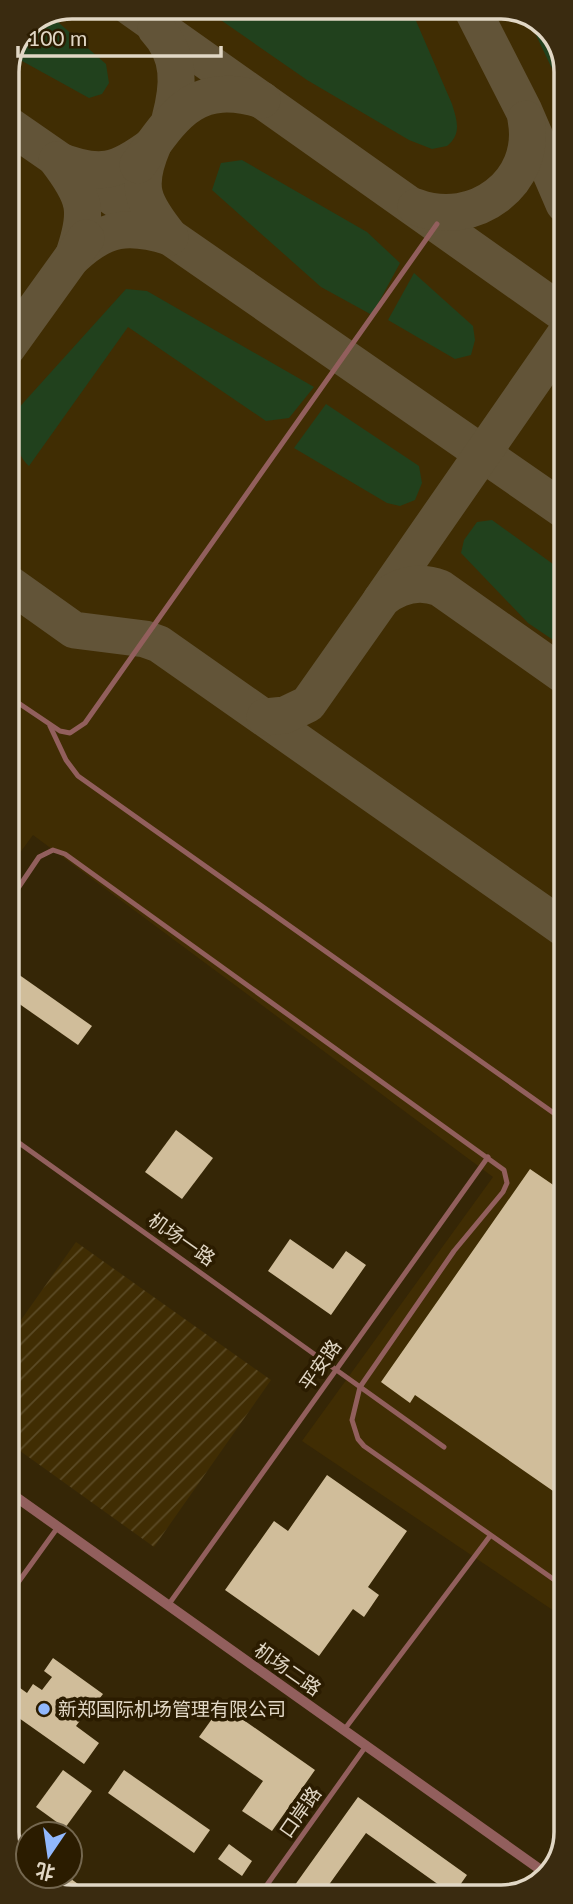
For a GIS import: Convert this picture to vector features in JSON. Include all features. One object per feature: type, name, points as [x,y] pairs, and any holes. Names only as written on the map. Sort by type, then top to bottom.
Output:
[{"type":"street","name":"机场二路","points":[[19,1499],[539,1868]]},
{"type":"lane","points":[[19,704],[50,725],[70,733],[85,723],[437,224]]},
{"type":"lane","points":[[50,725],[66,760],[78,776],[554,1113]]},
{"type":"lane","points":[[19,887],[43,853],[53,850],[65,854],[504,1170],[506,1187],[454,1251],[360,1387],[352,1412],[358,1440],[554,1580]]},
{"type":"lane","name":"机场一路","points":[[19,1143],[444,1447]]},
{"type":"lane","name":"平安路","points":[[168,1605],[488,1157]]},
{"type":"lane","points":[[19,1581],[58,1527]]},
{"type":"lane","points":[[344,1730],[491,1536]]},
{"type":"lane","name":"口岸路","points":[[267,1885],[366,1746]]},
{"type":"shaded area","points":[[73,19],[504,19],[527,26],[545,43],[552,59],[554,73],[554,1611],[302,1441],[493,1177],[33,835],[19,854],[19,73],[23,52],[28,43],[52,23]]},
{"type":"shaded area","points":[[76,1242],[271,1380],[154,1547],[19,1450],[19,1323]]},
{"type":"green space","points":[[219,19],[415,19],[452,104],[457,121],[455,137],[447,146],[432,149],[409,140],[307,80]]},
{"type":"green space","points":[[57,21],[106,64],[109,83],[102,94],[89,98],[21,60],[28,43],[43,28]]},
{"type":"green space","points":[[534,31],[548,49],[554,73]]},
{"type":"green space","points":[[242,160],[367,232],[400,263],[372,315],[321,287],[212,190],[221,163]]},
{"type":"green space","points":[[414,273],[473,326],[475,340],[471,355],[455,359],[388,320]]},
{"type":"green space","points":[[126,289],[147,291],[314,387],[289,418],[266,421],[128,327],[29,466],[19,452],[19,408]]},
{"type":"green space","points":[[326,404],[419,466],[422,483],[415,500],[400,506],[387,503],[294,448]]},
{"type":"green space","points":[[492,520],[554,565],[554,641],[528,623],[461,553],[464,540],[477,522]]},
{"type":"building","points":[[19,975],[92,1026],[78,1045],[19,1004]]},
{"type":"building","points":[[176,1130],[213,1158],[182,1199],[145,1172]]},
{"type":"building","points":[[530,1169],[554,1185],[554,1492],[415,1395],[410,1403],[381,1382]]},
{"type":"building","points":[[290,1239],[333,1269],[346,1251],[366,1265],[331,1315],[268,1271]]},
{"type":"building","points":[[327,1475],[407,1531],[368,1587],[379,1595],[364,1617],[353,1609],[319,1656],[225,1590],[274,1521],[288,1531]]},
{"type":"building","name":"新郑国际机场管理有限公司","points":[[53,1658],[103,1694],[93,1707],[84,1700],[75,1713],[82,1718],[76,1726],[99,1743],[84,1764],[19,1718],[19,1687],[27,1693],[33,1684],[42,1690],[52,1677],[44,1671]]},
{"type":"building","points":[[222,1705],[315,1770],[272,1831],[242,1811],[263,1781],[199,1737]]},
{"type":"building","points":[[63,1770],[92,1791],[71,1820],[54,1820],[36,1807]]},
{"type":"building","points":[[124,1770],[210,1830],[194,1853],[108,1793]]},
{"type":"building","points":[[358,1797],[467,1875],[460,1885],[439,1885],[366,1833],[329,1885],[295,1885]]},
{"type":"building","points":[[229,1844],[252,1861],[242,1876],[218,1859]]},
{"type":"taxiway","points":[[147,19],[554,307]]},
{"type":"taxiway","points":[[477,19],[524,111],[554,181]]},
{"type":"taxiway","points":[[156,29],[170,50],[176,71],[170,119]]},
{"type":"taxiway","points":[[138,165],[174,118],[202,99],[218,95],[238,95],[262,100]]},
{"type":"taxiway","points":[[416,207],[438,212],[459,212],[479,206],[497,195],[512,181],[522,163],[527,142],[526,119]]},
{"type":"taxiway","points":[[19,132],[554,503]]},
{"type":"taxiway","points":[[153,145],[144,172],[144,194],[153,214],[170,237],[142,230],[118,231],[96,239],[73,257],[81,228],[82,206],[74,185],[57,160],[85,169],[108,169],[129,161],[153,145]]},
{"type":"taxiway","points":[[19,331],[86,238]]},
{"type":"taxiway","points":[[381,600],[554,350]]},
{"type":"taxiway","points":[[265,717],[285,715],[308,704],[382,599],[409,585],[424,584],[440,588],[554,668]]},
{"type":"taxiway","points":[[19,591],[74,630],[145,639],[159,644],[554,921]]},
{"type":"place","name":"新郑国际机场管理有限公司","points":[[44,1709]]}]
